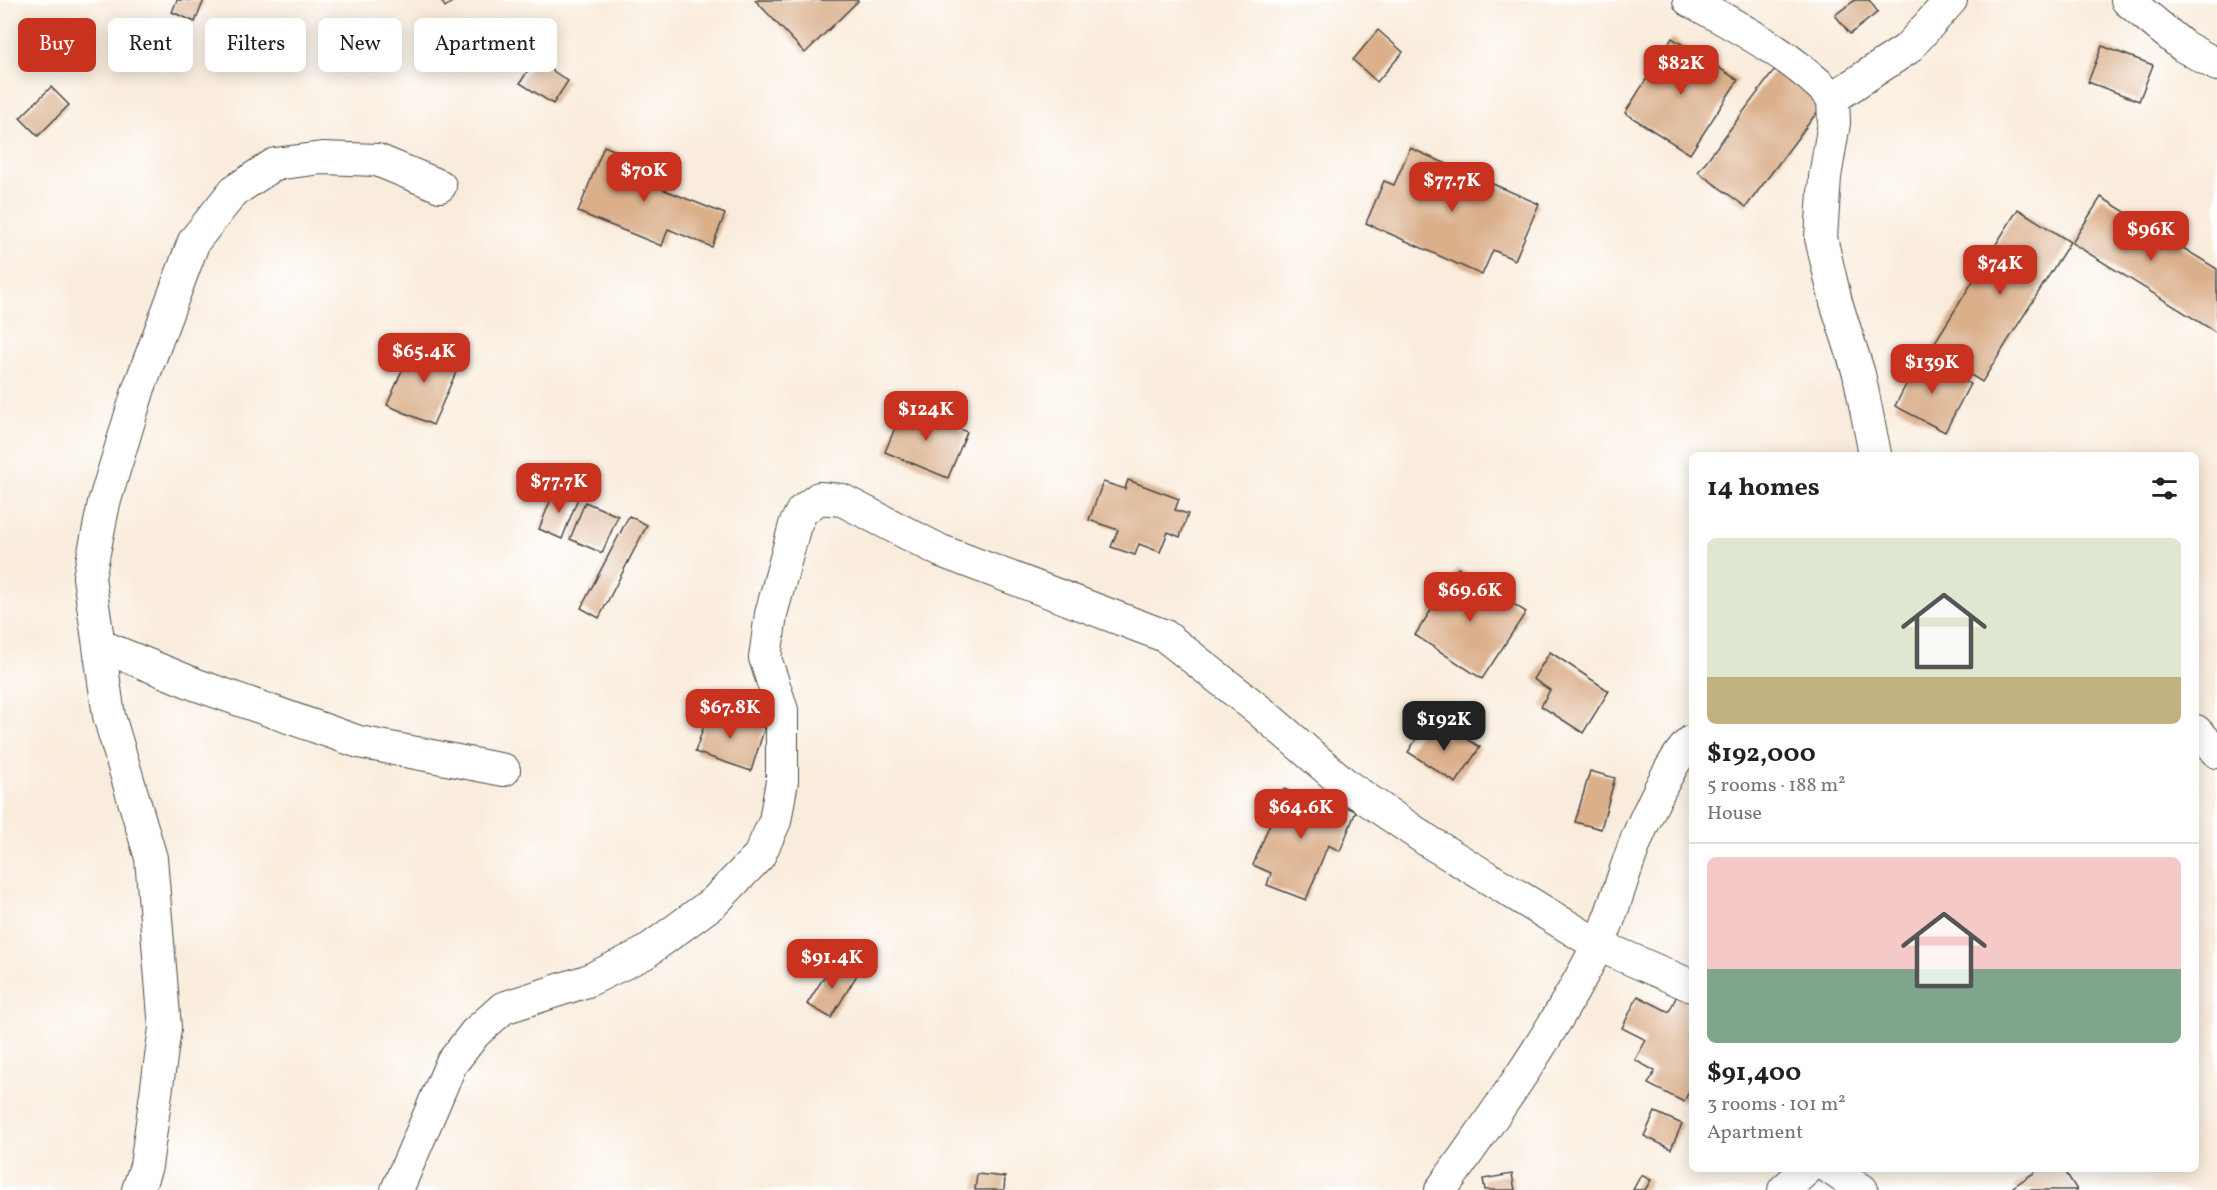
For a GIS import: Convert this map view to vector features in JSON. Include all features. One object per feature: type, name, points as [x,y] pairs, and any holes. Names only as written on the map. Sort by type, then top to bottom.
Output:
[{"type":"street","points":[[1689,0],[1745,31],[1811,75],[1833,98],[1834,123],[1825,177],[1821,238],[1836,302],[1859,374],[1875,452]]},
{"type":"street","points":[[1833,98],[1907,49],[1951,0]]},
{"type":"street","points":[[2127,0],[2183,46],[2217,65]]},
{"type":"street","points":[[138,1190],[146,1166],[165,1028],[151,858],[109,716],[89,577],[104,503],[139,388],[194,241],[234,191],[275,164],[322,158],[376,160],[441,186]]},
{"type":"street","points":[[397,1190],[451,1064],[475,1033],[503,1008],[587,981],[643,954],[714,902],[759,856],[775,821],[782,781],[782,710],[765,658],[771,614],[795,525],[802,510],[819,498],[842,500],[941,552],[1165,636],[1260,711],[1346,785],[1491,881],[1598,945],[1689,985]]},
{"type":"street","points":[[99,645],[197,685],[359,742],[504,770]]},
{"type":"street","points":[[2199,734],[2217,752]]},
{"type":"street","points":[[1441,1190],[1544,1039],[1598,945],[1633,846],[1661,787],[1689,745]]},
{"type":"street","points":[[1784,1190],[1804,1172]]},
{"type":"street","points":[[1836,1172],[1862,1190]]},
{"type":"building","points":[[177,0],[204,0],[195,22],[193,18],[186,18],[172,12]]},
{"type":"building","points":[[441,0],[455,0],[445,7]]},
{"type":"building","points":[[755,0],[857,0],[858,1],[805,53]]},
{"type":"building","points":[[1855,0],[1869,0],[1878,12],[1850,34],[1835,15]]},
{"type":"building","points":[[1378,30],[1403,52],[1377,82],[1353,60]]},
{"type":"building","points":[[1672,38],[1738,80],[1690,154],[1625,113]]},
{"type":"building","points":[[2102,46],[2153,65],[2139,101],[2088,82]]},
{"type":"building","points":[[1776,68],[1824,103],[1746,207],[1698,172]]},
{"type":"building","points":[[527,72],[554,72],[568,81],[553,104],[520,83]]},
{"type":"building","points":[[51,87],[69,105],[38,136],[20,118]]},
{"type":"building","points":[[604,146],[649,164],[642,181],[725,214],[712,247],[668,229],[662,246],[578,212]]},
{"type":"building","points":[[1410,148],[1539,204],[1515,260],[1493,250],[1482,275],[1366,223],[1384,181],[1394,185]]},
{"type":"building","points":[[2101,197],[2217,269],[2217,333],[2072,243]]},
{"type":"building","points":[[2018,209],[2070,242],[1982,382],[1930,350]]},
{"type":"building","points":[[414,343],[460,363],[433,425],[387,405]]},
{"type":"building","points":[[1920,358],[1970,384],[1945,432],[1895,406]]},
{"type":"building","points":[[904,406],[967,432],[948,478],[885,452]]},
{"type":"building","points":[[1128,480],[1179,499],[1175,510],[1188,514],[1180,537],[1168,532],[1160,552],[1139,544],[1135,555],[1111,547],[1118,530],[1089,520],[1103,482],[1125,489]]},
{"type":"building","points":[[555,489],[578,498],[562,539],[539,529]]},
{"type":"building","points":[[585,502],[618,516],[602,553],[570,539]]},
{"type":"building","points":[[629,516],[647,525],[599,618],[581,608]]},
{"type":"building","points":[[1458,568],[1526,612],[1482,679],[1415,635]]},
{"type":"building","points":[[1550,652],[1609,691],[1583,733],[1541,706],[1550,690],[1533,679]]},
{"type":"building","points":[[710,708],[765,727],[751,771],[695,752]]},
{"type":"building","points":[[1425,725],[1447,739],[1453,730],[1480,747],[1456,783],[1408,752]]},
{"type":"building","points":[[1590,771],[1615,778],[1601,829],[1575,822]]},
{"type":"building","points":[[1284,789],[1306,798],[1308,791],[1356,811],[1340,851],[1328,845],[1306,900],[1267,885],[1271,873],[1253,865]]},
{"type":"building","points":[[834,961],[857,975],[831,1018],[807,1004]]},
{"type":"building","points":[[1678,993],[1689,998],[1689,1091],[1684,1102],[1648,1084],[1655,1071],[1635,1060],[1646,1040],[1622,1028],[1638,996],[1669,1012]]},
{"type":"building","points":[[1655,1112],[1682,1124],[1671,1149],[1644,1136]]},
{"type":"building","points":[[2035,1172],[2066,1172],[2077,1190],[2015,1190],[2013,1187]]},
{"type":"building","points":[[977,1174],[1005,1177],[1004,1190],[975,1190]]},
{"type":"building","points":[[1512,1174],[1515,1190],[1485,1190],[1483,1179]]},
{"type":"building","points":[[1641,1175],[1651,1180],[1645,1190],[1633,1190]]}]
